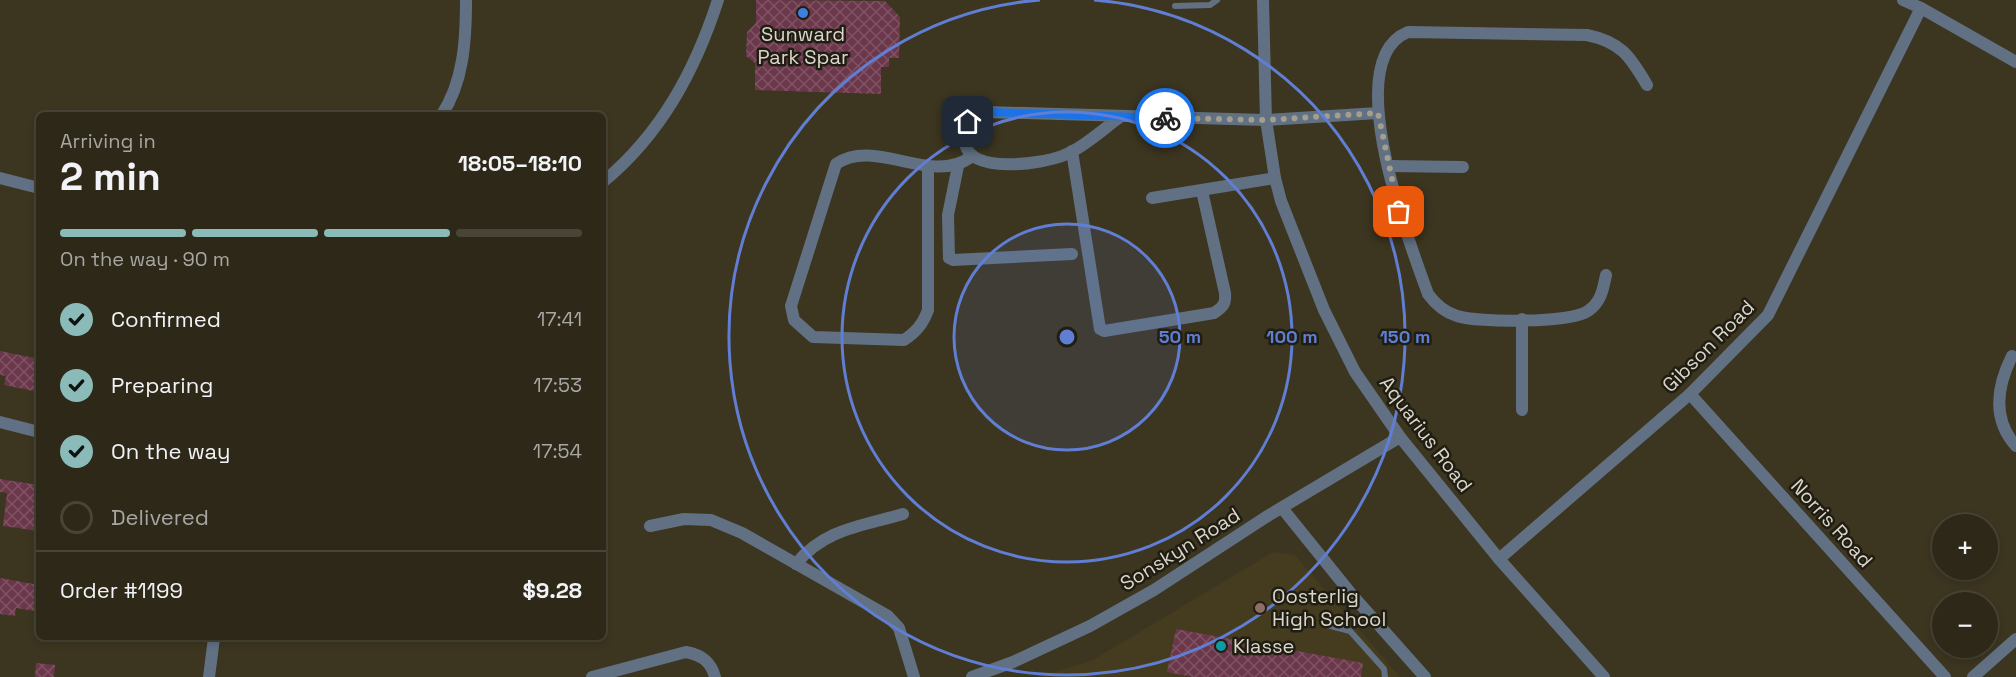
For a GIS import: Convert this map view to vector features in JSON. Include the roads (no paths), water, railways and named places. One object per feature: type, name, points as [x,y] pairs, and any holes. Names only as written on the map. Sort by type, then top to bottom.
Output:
[{"type":"street","points":[[443,112],[452,95],[461,65],[466,0]]},
{"type":"street","points":[[606,180],[628,162],[654,131],[675,100],[705,39],[718,0]]},
{"type":"street","name":"Aquarius Road","points":[[1263,0],[1266,120],[1275,178],[1281,201],[1324,310],[1355,372],[1400,437],[1499,559],[1604,677]]},
{"type":"street","points":[[1903,0],[2016,62]]},
{"type":"street","name":"Gibson Road","points":[[1499,559],[1690,394],[1759,326],[1776,302],[1921,8]]},
{"type":"street","points":[[1606,275],[1599,300],[1582,315],[1573,318],[1467,319],[1450,314],[1435,303],[1428,294],[1404,226],[1388,166],[1378,113],[1380,73],[1385,50],[1400,36],[1419,31],[1572,33],[1600,38],[1623,49],[1647,86]]},
{"type":"street","points":[[1120,117],[1072,151],[1051,160],[987,163],[971,157],[965,144],[964,131],[968,122],[978,114],[995,112],[1266,120],[1378,113]]},
{"type":"street","points":[[1072,151],[1100,328],[1104,331],[1214,313],[1222,308],[1226,301],[1225,293],[1202,191]]},
{"type":"street","points":[[928,168],[928,310],[924,321],[915,333],[904,340],[813,337],[794,320],[791,306],[836,164],[844,159],[867,157],[903,160],[928,168],[958,166],[971,157]]},
{"type":"street","points":[[958,166],[948,215],[949,258],[1072,254]]},
{"type":"street","points":[[1388,166],[1463,167]]},
{"type":"street","points":[[0,178],[36,187]]},
{"type":"street","points":[[1152,198],[1275,178]]},
{"type":"street","points":[[1522,319],[1522,410]]},
{"type":"street","points":[[2012,356],[2001,384],[1999,401],[2003,427],[2016,446]]},
{"type":"street","name":"Norris Road","points":[[1690,394],[1945,677]]},
{"type":"street","points":[[0,422],[36,431]]},
{"type":"street","name":"Sonskyn Road","points":[[972,677],[1013,663],[1090,626],[1154,590],[1282,508],[1400,437]]},
{"type":"street","points":[[1282,508],[1353,596],[1425,677]]},
{"type":"street","points":[[796,564],[808,549],[826,536],[903,514]]},
{"type":"street","points":[[650,526],[684,519],[711,520],[742,533],[897,623],[914,677]]},
{"type":"street","points":[[1972,677],[2016,639]]},
{"type":"street","points":[[209,677],[214,640]]},
{"type":"street","points":[[592,677],[686,652],[707,660],[715,677]]},
{"type":"lane","points":[[1175,6],[1210,5],[1217,0]]},
{"type":"lane","points":[[1327,625],[1350,631],[1384,669],[1385,677]]},
{"type":"place","name":"Sunward Park Spar","points":[[803,13]]},
{"type":"place","name":"Oosterlig High School","points":[[1260,608]]},
{"type":"place","name":"Klasse","points":[[1221,646]]}]
